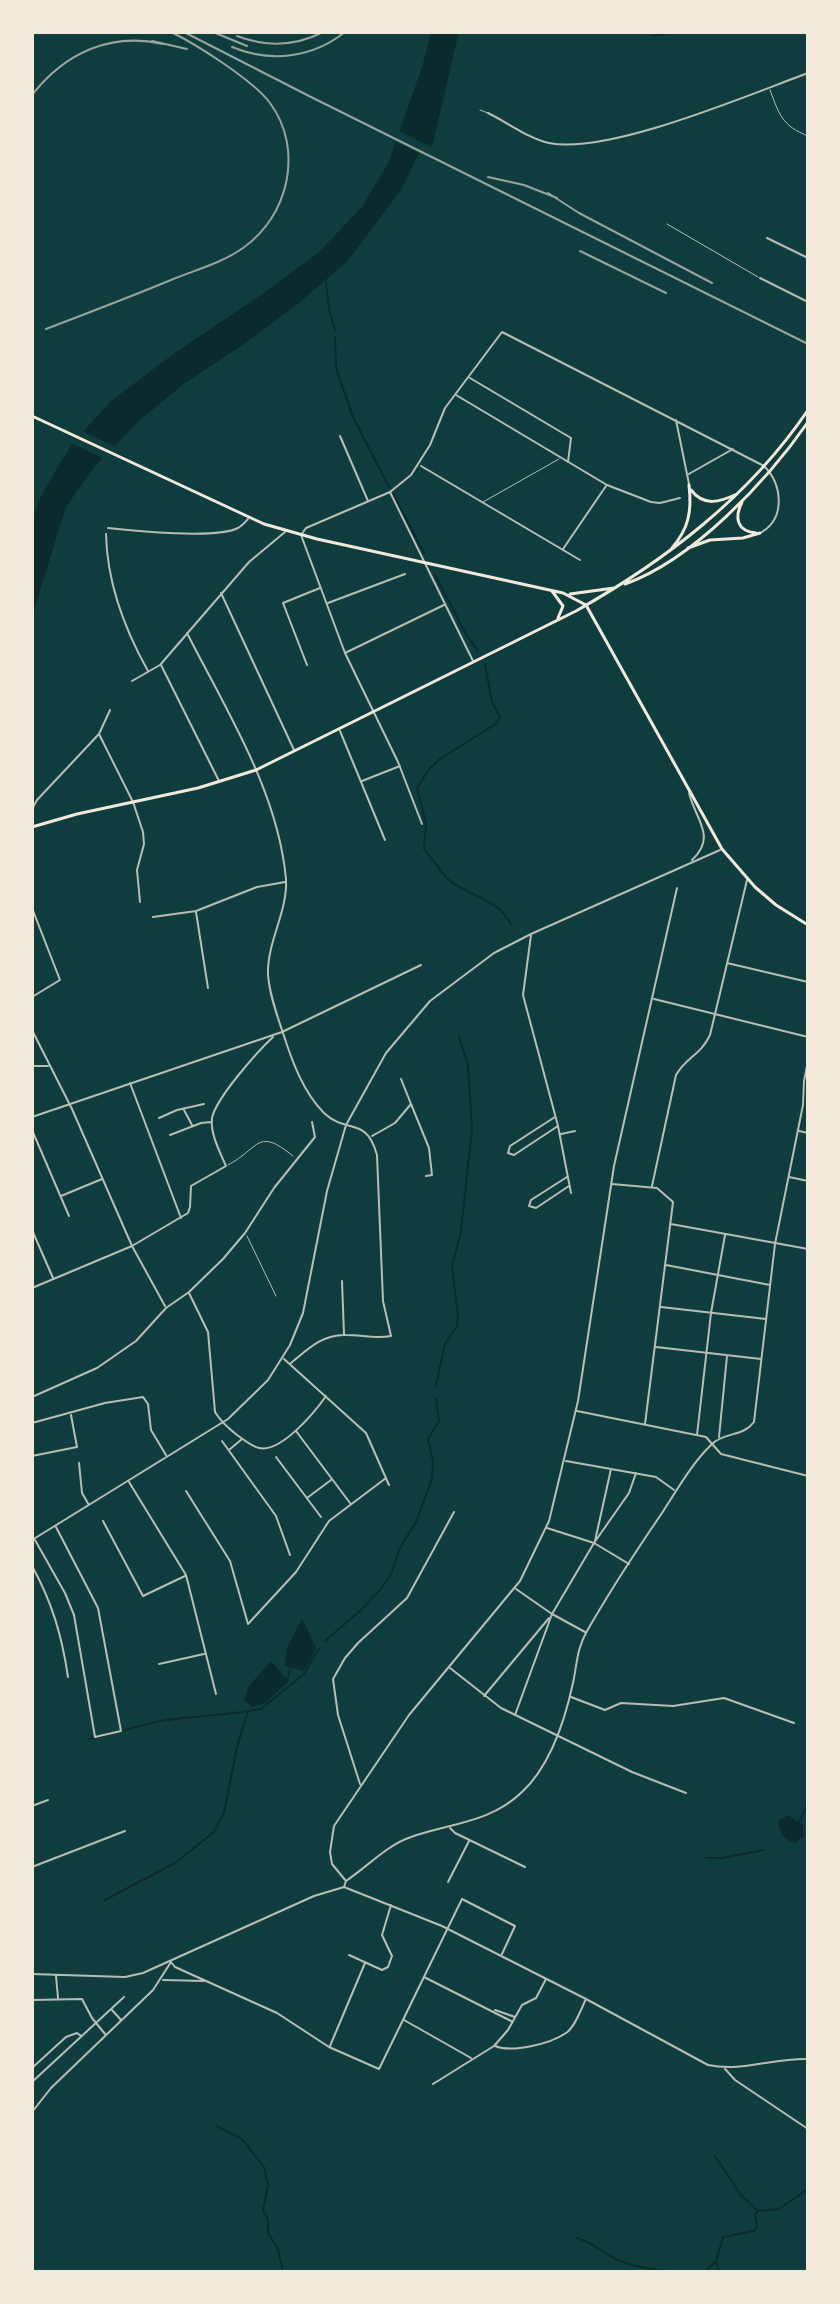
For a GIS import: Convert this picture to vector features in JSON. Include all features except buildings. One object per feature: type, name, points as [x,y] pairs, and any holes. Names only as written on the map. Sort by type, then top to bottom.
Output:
[{"type":"main road","points":[[32,827],[219,782],[256,770],[586,605],[620,586],[706,524],[741,492],[808,410]]},
{"type":"main road","points":[[32,416],[249,518],[287,531],[566,594],[582,594],[641,579],[685,549],[749,494]]},
{"type":"main road","points":[[760,533],[748,532],[736,520],[739,508],[808,422]]},
{"type":"main road","points":[[689,485],[699,498],[714,502],[741,492]]},
{"type":"main road","points":[[667,554],[680,538],[690,515],[689,485]]},
{"type":"main road","points":[[685,549],[710,540],[743,538],[760,533]]},
{"type":"main road","points":[[552,591],[563,606],[558,619]]},
{"type":"main road","points":[[566,594],[586,605],[722,849],[776,905],[808,925]]},
{"type":"street","points":[[488,113],[547,143],[595,143],[686,117],[808,73]]},
{"type":"street","points":[[767,238],[808,258]]},
{"type":"street","points":[[760,278],[808,302]]},
{"type":"street","points":[[422,824],[400,766],[345,653],[301,535],[306,528],[390,492],[420,465],[442,413],[502,332],[759,462],[772,473],[779,495],[774,519],[760,533]]},
{"type":"street","points":[[469,378],[571,438],[568,462]]},
{"type":"street","points":[[455,395],[607,485],[651,502],[680,498]]},
{"type":"street","points":[[675,418],[689,485]]},
{"type":"street","points":[[340,436],[368,501]]},
{"type":"street","points":[[687,475],[734,449]]},
{"type":"street","points":[[420,465],[580,560]]},
{"type":"street","points":[[563,549],[607,485]]},
{"type":"street","points":[[390,492],[473,662]]},
{"type":"street","points":[[108,528],[147,533],[231,530],[249,518]]},
{"type":"street","points":[[132,681],[160,665],[255,556],[287,531]]},
{"type":"street","points":[[106,534],[113,585],[134,648],[148,672]]},
{"type":"street","points":[[327,604],[405,574]]},
{"type":"street","points":[[307,665],[283,603],[321,588]]},
{"type":"street","points":[[221,593],[295,751]]},
{"type":"street","points":[[345,653],[445,604]]},
{"type":"street","points":[[187,633],[256,770],[276,831],[286,881],[268,974],[282,1032],[307,1092],[327,1116],[357,1127],[371,1137],[377,1155],[383,1301],[391,1336],[377,1339],[344,1334],[328,1337],[316,1342],[291,1363]]},
{"type":"street","points":[[160,665],[219,782]]},
{"type":"street","points":[[32,809],[99,734],[110,710]]},
{"type":"street","points":[[339,729],[385,840]]},
{"type":"street","points":[[99,734],[133,802],[144,836],[137,870],[140,902]]},
{"type":"street","points":[[361,782],[400,766]]},
{"type":"street","points":[[688,864],[700,851],[705,839],[689,793]]},
{"type":"street","points":[[56,1527],[98,1608],[121,1731],[95,1737],[74,1615],[65,1593],[33,1540],[222,1423],[258,1392],[283,1359],[303,1313],[327,1191],[346,1125],[386,1053],[430,1001],[485,959],[531,934],[722,849]]},
{"type":"street","points":[[652,1186],[676,1075],[682,1064],[703,1049],[710,1035],[747,878]]},
{"type":"street","points":[[153,917],[196,911],[257,887],[286,881]]},
{"type":"street","points":[[346,1881],[332,1864],[330,1839],[340,1815],[409,1715],[515,1588],[532,1561],[546,1528],[576,1410],[611,1184],[677,888]]},
{"type":"street","points":[[32,908],[60,980],[32,997]]},
{"type":"street","points":[[196,911],[208,988]]},
{"type":"street","points":[[531,934],[523,995],[556,1116],[571,1193]]},
{"type":"street","points":[[726,962],[808,982]]},
{"type":"street","points":[[32,1117],[282,1032],[421,965]]},
{"type":"street","points":[[653,998],[808,1037]]},
{"type":"street","points":[[32,1030],[132,1246],[166,1308]]},
{"type":"street","points":[[32,1288],[132,1246],[181,1219],[190,1207],[191,1186],[226,1166],[215,1139],[213,1122],[218,1105],[253,1057],[276,1034]]},
{"type":"street","points":[[344,1887],[346,1881],[399,1842],[492,1814],[525,1790],[557,1734],[570,1697],[577,1653],[586,1633],[676,1491],[712,1444],[747,1430],[754,1422],[775,1244],[798,1130],[808,1061]]},
{"type":"street","points":[[32,1066],[49,1066]]},
{"type":"street","points":[[401,1079],[429,1148],[432,1175],[426,1176]]},
{"type":"street","points":[[130,1083],[181,1219]]},
{"type":"street","points":[[803,1090],[808,1092]]},
{"type":"street","points":[[159,1118],[204,1104]]},
{"type":"street","points":[[371,1137],[395,1123],[411,1104]]},
{"type":"street","points":[[183,1109],[192,1126]]},
{"type":"street","points":[[556,1116],[510,1146],[508,1153],[515,1154],[558,1126]]},
{"type":"street","points":[[170,1135],[213,1122]]},
{"type":"street","points":[[32,1397],[103,1365],[136,1341],[166,1308],[189,1292],[245,1233],[274,1188],[315,1137],[312,1122]]},
{"type":"street","points":[[32,1130],[69,1216]]},
{"type":"street","points":[[798,1130],[808,1133]]},
{"type":"street","points":[[560,1134],[575,1131]]},
{"type":"street","points":[[568,1176],[531,1200],[529,1206],[536,1208],[570,1186]]},
{"type":"street","points":[[788,1177],[808,1181]]},
{"type":"street","points":[[60,1196],[102,1179]]},
{"type":"street","points":[[611,1184],[652,1186],[673,1202],[645,1424]]},
{"type":"street","points":[[670,1224],[808,1249]]},
{"type":"street","points":[[32,1230],[54,1279]]},
{"type":"street","points":[[697,1435],[711,1313],[725,1235]]},
{"type":"street","points":[[665,1265],[770,1285]]},
{"type":"street","points":[[342,1281],[344,1334]]},
{"type":"street","points":[[189,1292],[208,1332],[213,1402],[222,1423],[243,1439],[263,1449],[276,1444],[313,1416],[326,1396]]},
{"type":"street","points":[[660,1307],[766,1319]]},
{"type":"street","points":[[654,1347],[761,1359]]},
{"type":"street","points":[[719,1439],[727,1356]]},
{"type":"street","points":[[283,1359],[366,1433],[389,1485]]},
{"type":"street","points":[[32,1423],[140,1397],[146,1400],[151,1430],[167,1458]]},
{"type":"street","points":[[576,1410],[706,1437],[721,1454],[808,1476]]},
{"type":"street","points":[[32,1456],[77,1447],[71,1412]]},
{"type":"street","points":[[295,1430],[351,1504]]},
{"type":"street","points":[[229,1450],[243,1439]]},
{"type":"street","points":[[222,1441],[276,1516],[290,1555]]},
{"type":"street","points":[[276,1457],[321,1517]]},
{"type":"street","points":[[565,1461],[656,1477],[676,1491]]},
{"type":"street","points":[[79,1463],[82,1493],[90,1506]]},
{"type":"street","points":[[594,1543],[611,1468]]},
{"type":"street","points":[[484,1696],[552,1614],[594,1543],[629,1493],[636,1473]]},
{"type":"street","points":[[186,1491],[230,1561],[248,1624],[296,1572],[329,1521],[386,1478]]},
{"type":"street","points":[[307,1498],[332,1479]]},
{"type":"street","points":[[129,1481],[186,1575],[216,1694]]},
{"type":"street","points":[[361,1785],[338,1715],[333,1679],[358,1643],[407,1598],[454,1512]]},
{"type":"street","points":[[103,1521],[143,1596],[186,1575]]},
{"type":"street","points":[[546,1528],[594,1543],[629,1564]]},
{"type":"street","points":[[32,1566],[52,1604],[62,1635],[68,1677]]},
{"type":"street","points":[[515,1588],[586,1633]]},
{"type":"street","points":[[515,1715],[552,1614]]},
{"type":"street","points":[[159,1664],[205,1653]]},
{"type":"street","points":[[449,1667],[484,1696],[515,1715],[632,1772],[686,1793]]},
{"type":"street","points":[[570,1697],[605,1710],[621,1703],[673,1706],[724,1698],[794,1723]]},
{"type":"street","points":[[32,1806],[48,1800]]},
{"type":"street","points":[[449,1827],[525,1867]]},
{"type":"street","points":[[32,1867],[125,1831]]},
{"type":"street","points":[[448,1882],[469,1840]]},
{"type":"street","points":[[32,1974],[125,1977],[143,1973],[314,1896],[344,1887],[446,1928],[708,2065],[725,2069],[787,2058],[808,2059]]},
{"type":"street","points":[[171,1962],[175,1967],[277,2013],[329,2047],[379,2069],[462,1899],[515,1926],[501,1955]]},
{"type":"street","points":[[349,1955],[382,1970],[388,1967],[392,1956],[382,1935],[391,1905]]},
{"type":"street","points":[[32,2112],[51,2088],[161,1980],[171,1962]]},
{"type":"street","points":[[329,2047],[365,1963]]},
{"type":"street","points":[[56,1975],[58,1999]]},
{"type":"street","points":[[423,1976],[513,2022]]},
{"type":"street","points":[[433,2084],[494,2046],[522,2005],[536,1998],[546,1978]]},
{"type":"street","points":[[161,1980],[206,1981]]},
{"type":"street","points":[[32,2082],[124,1997]]},
{"type":"street","points":[[32,2000],[82,1999],[106,2035]]},
{"type":"street","points":[[494,2046],[508,2050],[527,2047],[566,2033],[586,1999]]},
{"type":"street","points":[[111,2009],[121,2020]]},
{"type":"street","points":[[494,2010],[515,2017]]},
{"type":"street","points":[[403,2019],[471,2058]]},
{"type":"street","points":[[32,2068],[66,2037],[77,2033],[81,2036]]},
{"type":"street","points":[[725,2069],[735,2080],[808,2129]]},
{"type":"lane","points":[[769,87],[779,114],[791,129],[808,136]]},
{"type":"lane","points":[[480,110],[488,113]]},
{"type":"lane","points":[[667,224],[760,278]]},
{"type":"lane","points":[[483,502],[561,458]]},
{"type":"lane","points":[[226,1166],[266,1140],[293,1156]]},
{"type":"lane","points":[[245,1233],[276,1296]]},
{"type":"water","points":[[431,32],[459,32],[432,147],[418,155],[401,190],[347,262],[247,342],[185,383],[140,420],[95,466],[66,507],[32,616],[32,520],[42,494],[71,445],[111,401],[318,253],[362,207],[389,161]]},
{"type":"water","points":[[302,1619],[316,1647],[303,1671],[285,1666],[286,1650]]},
{"type":"water","points":[[271,1661],[289,1681],[265,1703],[252,1707],[244,1701],[248,1687]]},
{"type":"water","points":[[788,1815],[803,1825],[804,1836],[795,1843],[785,1838],[779,1829],[778,1821]]},
{"type":"pier","points":[[395,129],[435,149],[424,156],[392,140]]},
{"type":"pier","points":[[80,430],[118,448],[107,460],[69,442]]},
{"type":"waterway","points":[[652,36],[675,32]]},
{"type":"waterway","points":[[326,282],[335,330]]},
{"type":"waterway","points":[[335,337],[336,368],[353,417],[389,487]]},
{"type":"waterway","points":[[393,494],[424,553]]},
{"type":"waterway","points":[[435,575],[478,651]]},
{"type":"waterway","points":[[485,665],[492,702],[500,717],[497,723],[440,759],[429,769],[417,788],[426,824],[424,849],[449,880],[491,903],[511,924]]},
{"type":"waterway","points":[[436,1385],[445,1344],[457,1326],[452,1266],[461,1231],[472,1129],[468,1065],[459,1037]]},
{"type":"waterway","points":[[325,1641],[380,1590],[416,1522],[432,1479],[433,1461],[428,1439],[439,1421],[436,1399]]},
{"type":"waterway","points":[[105,1900],[175,1863],[214,1832],[224,1813],[237,1747],[248,1711],[261,1709],[304,1674],[319,1649]]},
{"type":"waterway","points":[[287,1682],[290,1669]]},
{"type":"waterway","points":[[88,1739],[161,1721],[248,1711]]},
{"type":"waterway","points":[[799,1822],[808,1804]]},
{"type":"waterway","points":[[706,1858],[764,1850]]},
{"type":"waterway","points":[[217,2126],[242,2139],[264,2167],[268,2185],[263,2211],[268,2219],[268,2233],[278,2249],[283,2272]]},
{"type":"waterway","points":[[715,2156],[741,2195],[758,2211]]},
{"type":"waterway","points":[[705,2272],[716,2261],[723,2237],[754,2231],[758,2211],[779,2209],[808,2189]]},
{"type":"waterway","points":[[577,2238],[627,2263],[676,2272]]},
{"type":"waterway","points":[[716,2262],[719,2272]]},
{"type":"railway","points":[[46,329],[235,253],[259,234],[281,200],[289,161],[287,141],[270,103],[238,74],[171,32]]},
{"type":"railway","points":[[184,32],[808,344]]},
{"type":"railway","points":[[213,32],[247,46]]},
{"type":"railway","points":[[237,36],[280,44],[323,32]]},
{"type":"railway","points":[[232,47],[261,55],[291,55],[319,48],[345,32]]},
{"type":"railway","points":[[32,95],[59,68],[90,49],[125,41],[163,44]]},
{"type":"railway","points":[[152,41],[187,49]]},
{"type":"railway","points":[[488,177],[524,185],[557,198]]},
{"type":"railway","points":[[548,193],[579,213],[712,283]]},
{"type":"railway","points":[[580,251],[666,293]]}]
